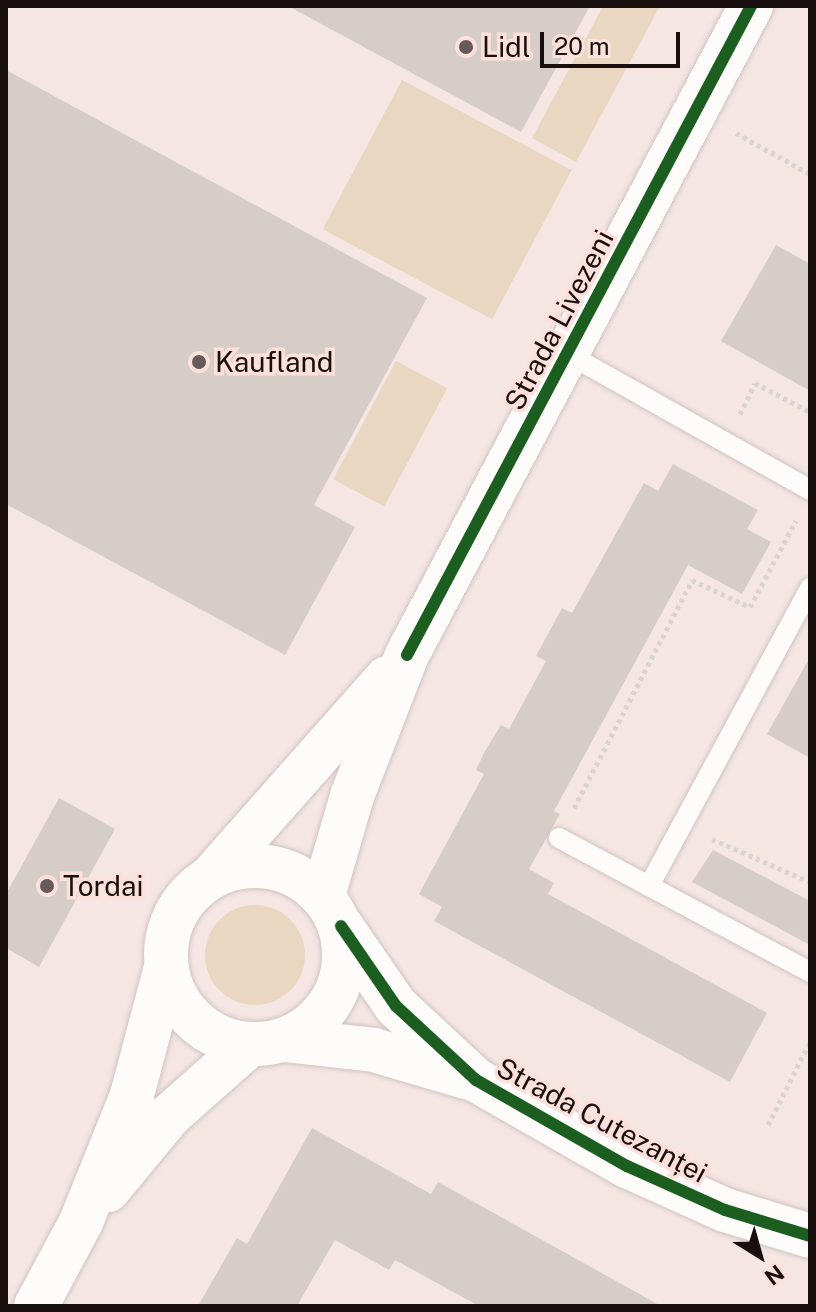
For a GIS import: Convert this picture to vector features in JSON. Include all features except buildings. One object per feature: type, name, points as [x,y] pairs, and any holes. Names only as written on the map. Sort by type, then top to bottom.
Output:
[{"type":"main road","name":"Strada Livezeni","points":[[332,911],[352,796],[407,655],[751,6]]},
{"type":"main road","name":"Strada Livezeni","points":[[210,878],[407,655]]},
{"type":"main road","points":[[36,1306],[81,1222],[132,1095],[166,967],[169,932],[179,911],[210,878],[244,866],[273,867],[300,877],[332,911],[345,961],[336,995],[314,1023],[267,1042],[169,1116],[81,1222]]},
{"type":"main road","name":"Strada Cutezanței","points":[[332,911],[396,1006],[476,1080],[627,1166],[725,1210],[810,1236]]},
{"type":"main road","points":[[166,967],[175,996],[194,1020],[220,1038],[267,1042]]},
{"type":"main road","name":"Strada Cutezanței","points":[[267,1042],[374,1050],[476,1080]]},
{"type":"lane","points":[[568,354],[810,490]]},
{"type":"lane","points":[[649,886],[810,588]]},
{"type":"lane","points":[[559,838],[810,972]]},
{"type":"path","points":[[736,133],[810,174]]},
{"type":"path","points":[[768,1125],[810,1042]]},
{"type":"shaded area","points":[[603,6],[660,6],[576,162],[532,138]]},
{"type":"shaded area","points":[[402,80],[572,170],[492,319],[323,229]]},
{"type":"shaded area","points":[[396,361],[447,388],[384,507],[333,479]]},
{"type":"shaded area","points":[[255,905],[274,909],[290,920],[301,936],[305,955],[301,974],[290,990],[274,1001],[255,1005],[236,1001],[220,990],[209,974],[205,955],[209,936],[220,920],[236,909]]},
{"type":"cycle path","points":[[407,655],[751,6]]},
{"type":"cycle path","points":[[341,926],[396,1006],[476,1080],[627,1166],[725,1210],[810,1236]]},
{"type":"place","name":"Lidl","points":[[466,47]]},
{"type":"place","name":"Kaufland","points":[[199,362]]},
{"type":"place","name":"Tordai","points":[[47,886]]}]
